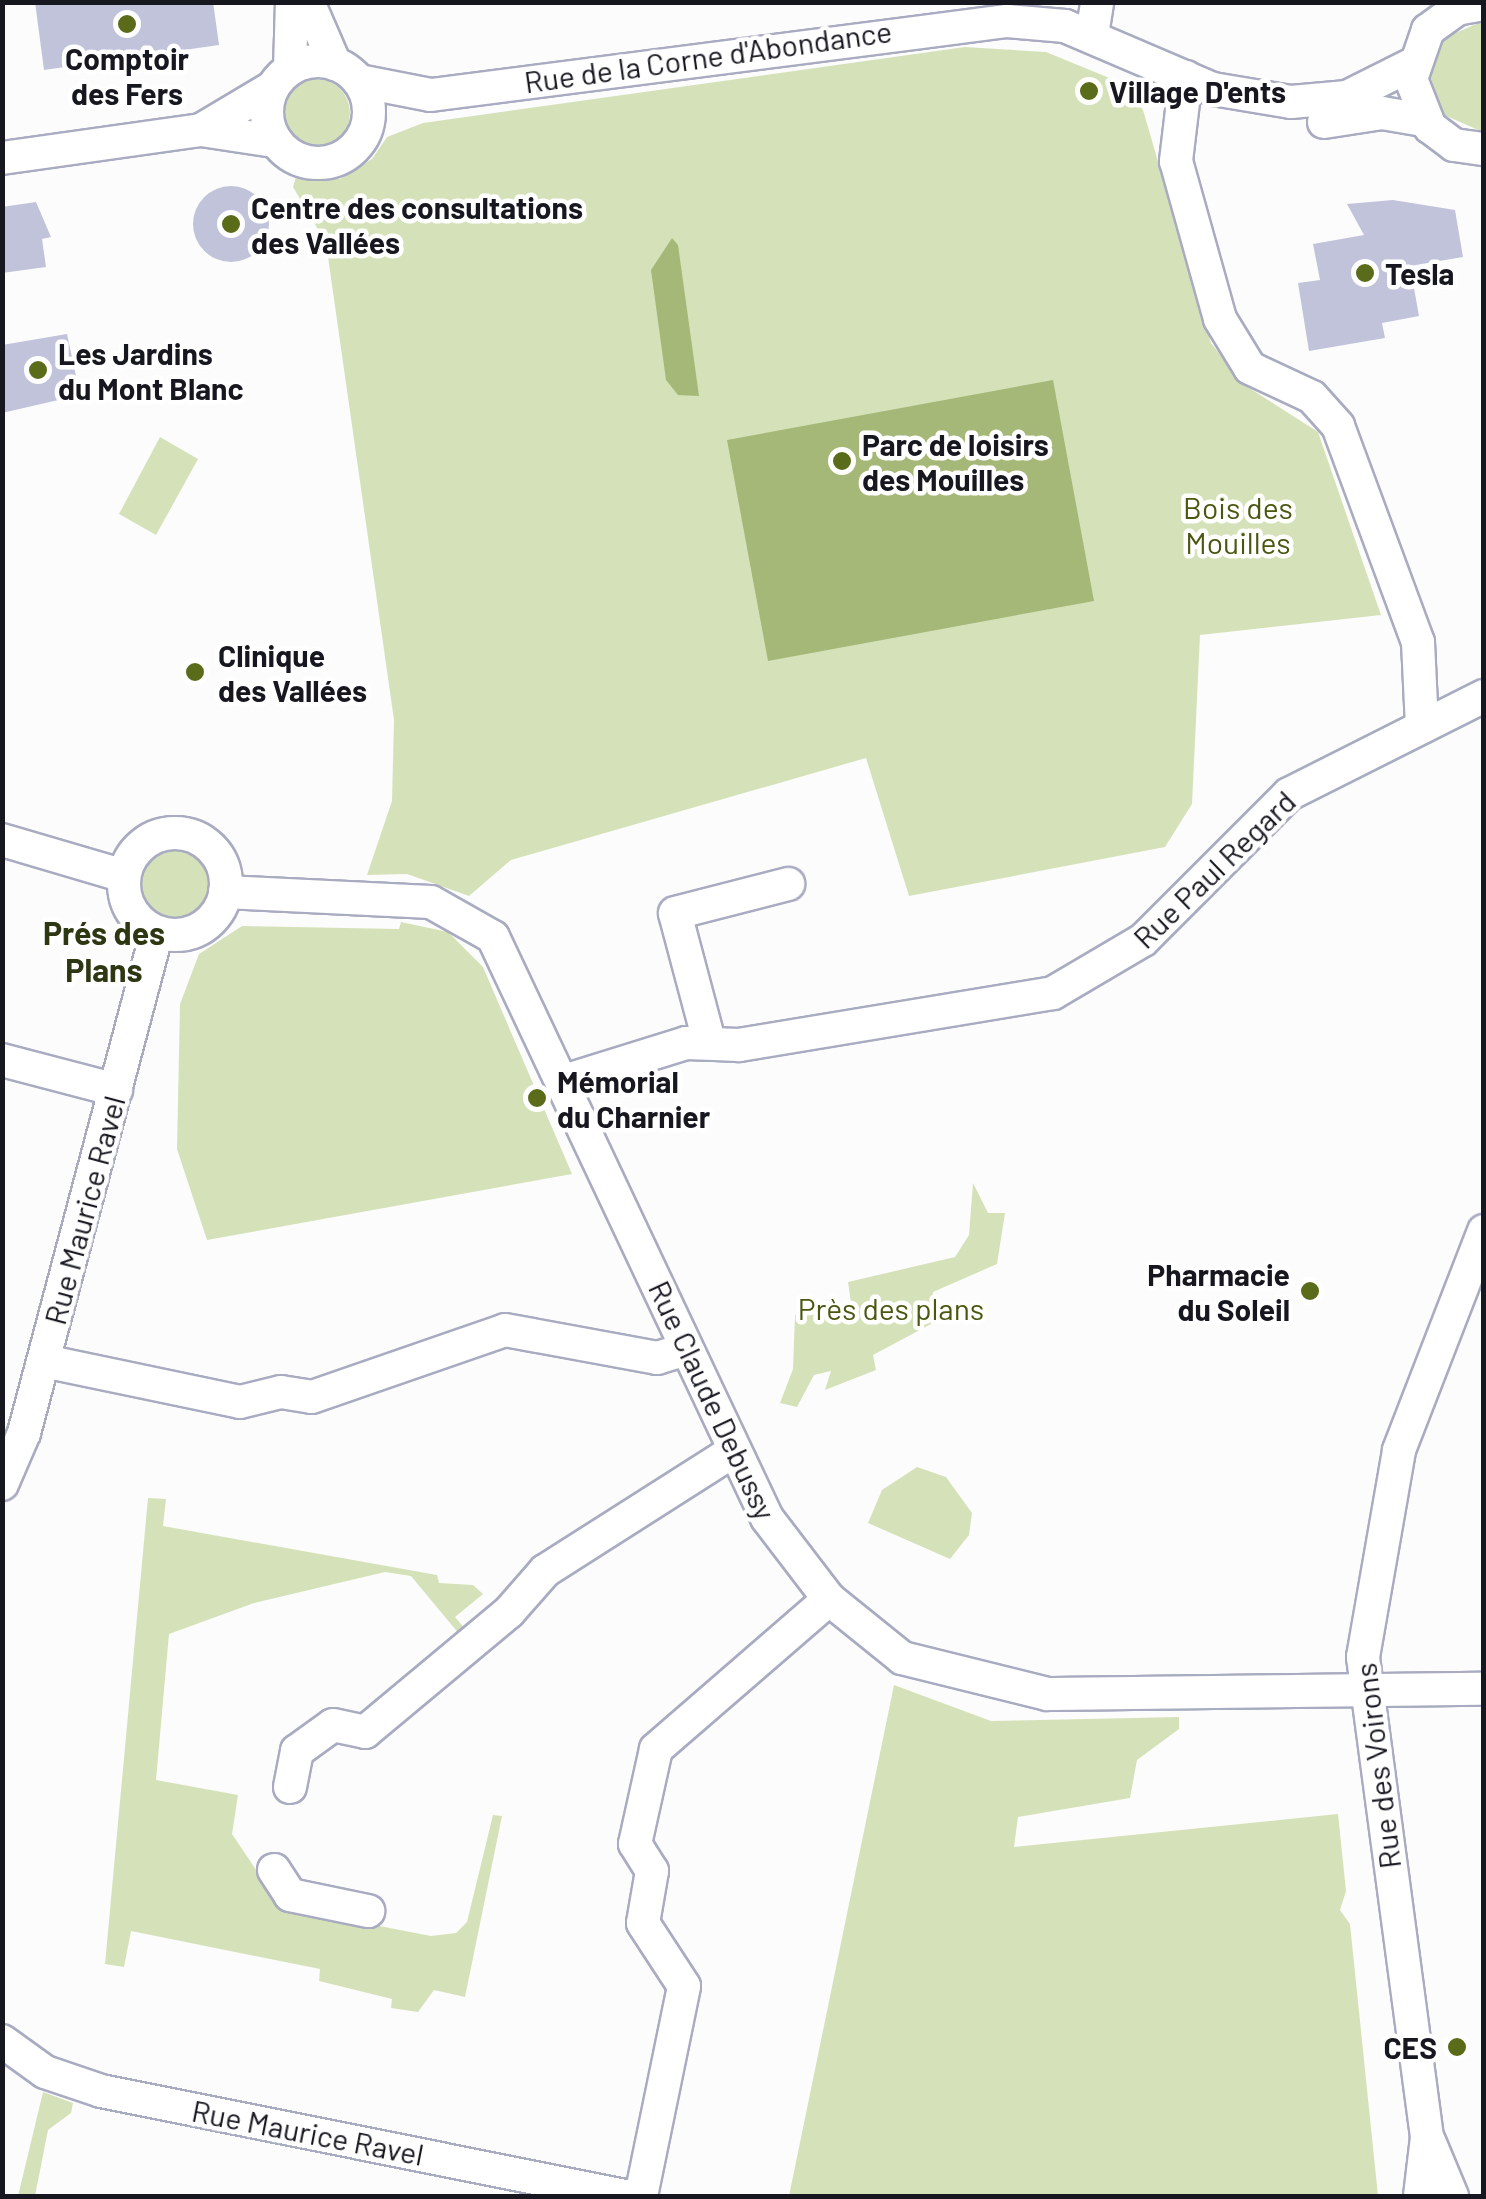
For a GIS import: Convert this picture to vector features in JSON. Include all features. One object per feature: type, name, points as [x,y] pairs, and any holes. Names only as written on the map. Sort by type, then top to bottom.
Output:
[{"type":"street","points":[[292,2],[281,78],[266,111],[276,141],[292,157],[323,163],[349,152],[365,130],[369,108],[308,2]]},
{"type":"street","points":[[1484,4],[1437,11],[1412,65],[1424,120],[1454,145],[1484,149]]},
{"type":"street","name":"Rue de la Corne d'Abondance","points":[[365,130],[431,95],[946,25],[1094,18],[1200,83],[1274,122],[1382,114],[1424,120]]},
{"type":"street","name":"Rue de la Corne d'Abondance","points":[[1200,83],[1328,101],[1376,88],[1412,65]]},
{"type":"street","points":[[201,130],[281,78],[347,72]]},
{"type":"street","name":"Rue de la Corne d'Abondance","points":[[347,72],[431,95]]},
{"type":"street","points":[[1200,83],[1176,161],[1220,319],[1250,368],[1330,412],[1408,614],[1421,661],[1422,727]]},
{"type":"street","points":[[2,158],[201,130],[276,141]]},
{"type":"street","name":"Rue Paul Regard","points":[[564,1081],[709,1041],[739,1045],[1002,1008],[1073,985],[1162,923],[1288,794],[1484,696]]},
{"type":"street","points":[[182,833],[214,850],[225,892],[200,928],[157,932],[129,907],[124,876],[144,842],[182,833]]},
{"type":"street","points":[[2,840],[124,876]]},
{"type":"street","points":[[709,1041],[675,913],[788,884]]},
{"type":"street","name":"Rue Claude Debussy","points":[[225,892],[420,901],[472,918],[508,957],[732,1452],[774,1530],[828,1599],[902,1658],[1014,1691],[1484,1689]]},
{"type":"street","name":"Rue Maurice Ravel","points":[[2,1484],[44,1361],[157,932]]},
{"type":"street","points":[[2,1060],[116,1090]]},
{"type":"street","name":"Rue des Voirons","points":[[1452,2196],[1427,2137],[1363,1690],[1366,1620],[1399,1450],[1484,1231]]},
{"type":"street","points":[[44,1361],[240,1402],[281,1392],[312,1397],[505,1330],[657,1358],[686,1349]]},
{"type":"street","points":[[290,1787],[296,1751],[333,1725],[366,1732],[509,1612],[545,1571],[732,1452]]},
{"type":"street","points":[[641,2196],[684,1986],[643,1924],[652,1871],[636,1844],[656,1749],[828,1599]]},
{"type":"street","points":[[274,1870],[290,1895],[368,1910]]},
{"type":"street","name":"Rue Maurice Ravel","points":[[2,2041],[44,2072],[101,2090],[625,2196]]},
{"type":"street","name":"Rue des Voirons","points":[[1420,2196],[1427,2137]]},
{"type":"green space","points":[[1483,21],[1483,132],[1444,115],[1429,73],[1442,39]]},
{"type":"green space","name":"Parc de loisirs des Mouilles","points":[[965,47],[1046,52],[1124,84],[1143,110],[1211,343],[1243,384],[1318,432],[1381,615],[1200,635],[1192,804],[1165,847],[909,896],[866,758],[511,860],[469,896],[407,874],[367,875],[392,801],[394,720],[326,243],[293,187],[296,177],[340,179],[372,159],[387,137],[423,123]]},
{"type":"green space","points":[[316,79],[340,89],[350,113],[340,137],[316,147],[292,137],[282,113],[292,89]]},
{"type":"green space","points":[[160,437],[198,459],[156,535],[119,514]]},
{"type":"green space","points":[[173,849],[198,859],[208,884],[198,909],[173,919],[148,909],[138,884],[148,859]]},
{"type":"green space","points":[[401,922],[448,932],[483,967],[572,1174],[207,1240],[177,1149],[180,1004],[199,954],[242,926],[399,929]]},
{"type":"green space","name":"Près des plans","points":[[973,1183],[988,1213],[1005,1213],[997,1264],[933,1292],[931,1324],[873,1355],[876,1370],[825,1390],[831,1371],[814,1375],[797,1407],[780,1403],[793,1369],[795,1315],[816,1302],[852,1310],[848,1282],[955,1257],[969,1235]]},
{"type":"green space","points":[[917,1467],[946,1477],[972,1513],[969,1535],[950,1559],[868,1523],[882,1490]]},
{"type":"green space","points":[[148,1498],[166,1499],[163,1526],[437,1575],[439,1583],[473,1585],[483,1594],[455,1617],[466,1630],[460,1635],[411,1576],[385,1572],[254,1603],[169,1634],[156,1780],[238,1795],[232,1834],[281,1907],[431,1936],[456,1933],[467,1922],[493,1815],[502,1816],[465,1997],[434,1990],[418,2012],[391,2008],[392,1999],[319,1981],[320,1969],[131,1931],[124,1967],[105,1964]]},
{"type":"green space","points":[[894,1685],[991,1721],[1179,1717],[1179,1729],[1137,1760],[1130,1798],[1018,1817],[1014,1847],[1338,1814],[1346,1891],[1340,1910],[1350,1924],[1378,2196],[789,2196]]},
{"type":"green space","points":[[43,2092],[73,2103],[71,2113],[48,2130],[35,2196],[18,2196]]},
{"type":"shaded area","points":[[672,238],[678,245],[699,396],[678,395],[666,380],[651,270]]},
{"type":"shaded area","points":[[1053,380],[1094,601],[768,661],[727,440]]},
{"type":"building","name":"Comptoir des Fers","points":[[35,2],[213,2],[219,45],[44,70]]},
{"type":"building","name":"Centre des consultations des Vallées","points":[[231,186],[258,197],[269,224],[258,251],[231,262],[204,251],[193,224],[204,197]]},
{"type":"building","name":"Tesla","points":[[1393,200],[1455,210],[1463,257],[1410,266],[1419,316],[1382,323],[1385,338],[1309,351],[1298,283],[1320,280],[1313,244],[1364,235],[1347,204]]},
{"type":"building","name":"Les Jardins du Mont Blanc","points":[[36,202],[51,237],[42,239],[46,267],[2,273],[2,207]]},
{"type":"building","name":"Les Jardins du Mont Blanc","points":[[67,334],[80,395],[2,413],[2,345]]},
{"type":"place","name":"Comptoir des Fers","points":[[127,24]]},
{"type":"place","name":"Village D'ents","points":[[1089,91]]},
{"type":"place","name":"Centre des consultations des Vallées","points":[[231,224]]},
{"type":"place","name":"Tesla","points":[[1365,273]]},
{"type":"place","name":"Les Jardins du Mont Blanc","points":[[38,370]]},
{"type":"place","name":"Parc de loisirs des Mouilles","points":[[842,461]]},
{"type":"place","name":"Clinique des Vallées","points":[[195,672]]},
{"type":"place","name":"Mémorial du Charnier","points":[[537,1098]]},
{"type":"place","name":"Pharmacie du Soleil","points":[[1310,1291]]},
{"type":"place","name":"CES","points":[[1457,2047]]},
{"type":"district","name":"Prés des Plans","points":[[104,952]]},
{"type":"park label","name":"Bois des Mouilles","points":[[1238,524]]}]
